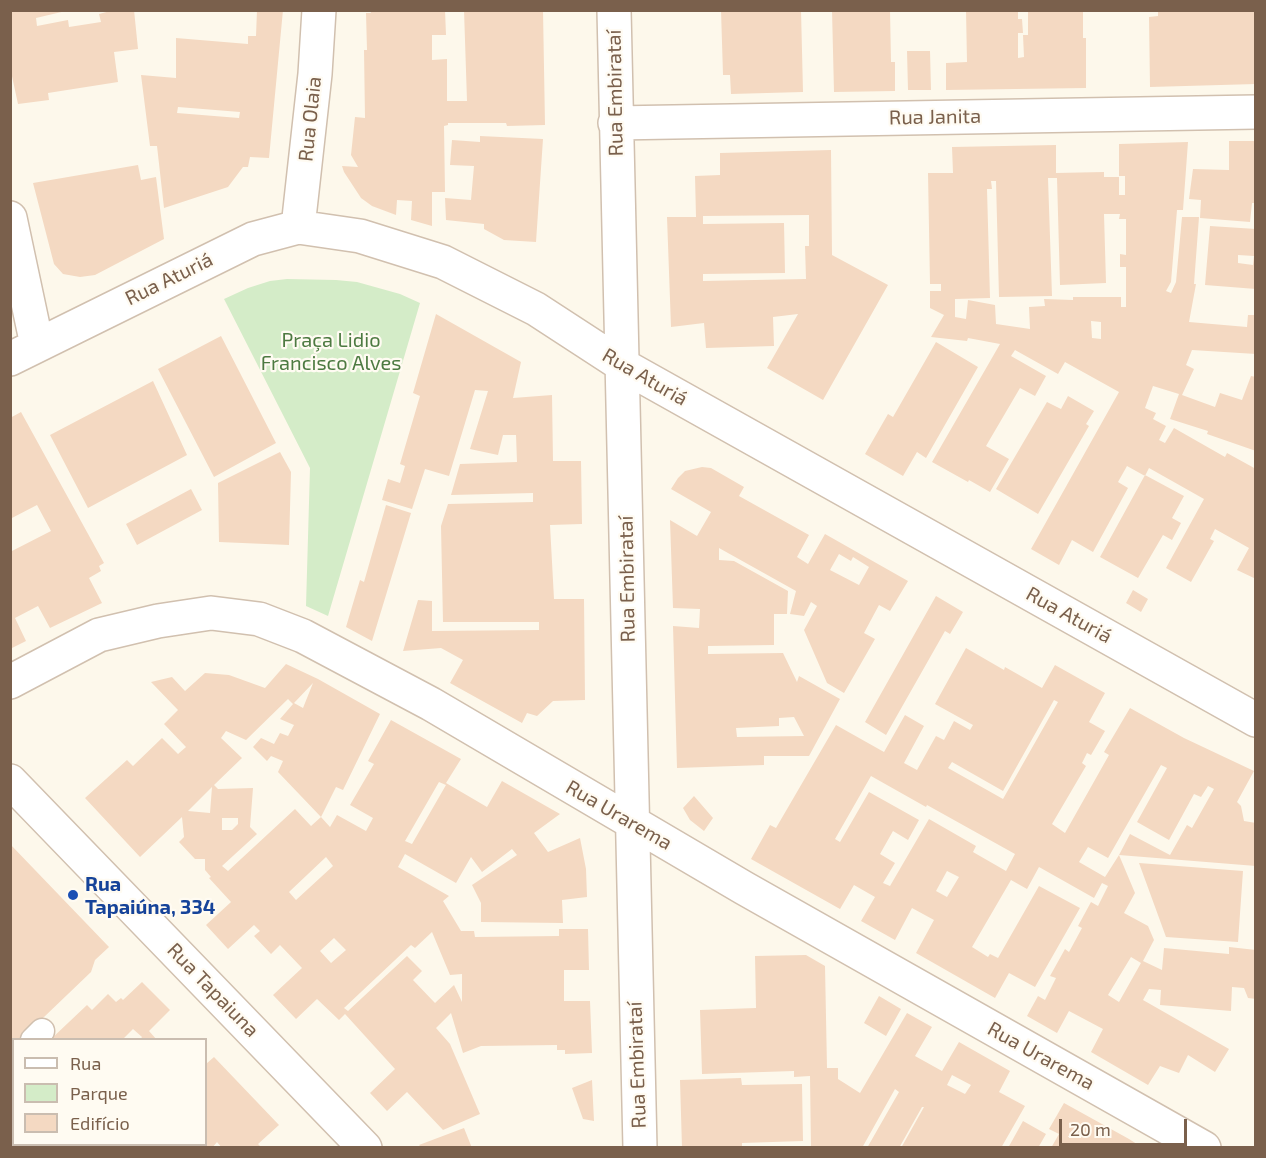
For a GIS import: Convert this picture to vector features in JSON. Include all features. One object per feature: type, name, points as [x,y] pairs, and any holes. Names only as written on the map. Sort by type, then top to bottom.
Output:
[{"type":"street","name":"Rua Olaia","points":[[298,227],[315,74],[319,10]]},
{"type":"street","name":"Rua Embirataí","points":[[614,10],[640,1148]]},
{"type":"street","name":"Rua Janita","points":[[615,123],[1256,112]]},
{"type":"street","points":[[10,218],[24,352]]},
{"type":"street","name":"Rua Aturiá","points":[[24,352],[253,239],[298,227],[360,236],[443,262],[536,309],[622,365],[1256,720]]},
{"type":"street","name":"Rua Urarema","points":[[10,682],[99,635],[159,621],[211,613],[259,619],[303,636],[431,704],[744,888],[1204,1148]]},
{"type":"street","name":"Rua Tapaiuna","points":[[10,781],[365,1148]]},
{"type":"green space","name":"Praça Lidio Francisco Alves","points":[[287,279],[357,282],[400,294],[420,303],[328,616],[306,606],[310,468],[224,299],[270,281]]},
{"type":"building","points":[[10,10],[70,10],[36,18],[37,26],[68,20],[69,27],[101,22],[99,14],[114,10],[134,10],[138,49],[114,52],[118,82],[48,93],[49,100],[18,104],[10,67]]},
{"type":"building","points":[[257,10],[283,10],[269,158],[250,157],[248,167],[243,167],[228,187],[164,208],[157,146],[150,146],[141,75],[176,78],[176,38],[248,44],[248,36],[256,36]],"holes":[[[178,107],[240,112],[239,118],[177,113]]]},
{"type":"building","points":[[370,10],[445,10],[446,35],[432,35],[432,60],[447,59],[447,101],[467,101],[464,10],[543,10],[545,125],[448,123],[444,126],[445,192],[432,192],[432,226],[411,220],[412,201],[397,200],[396,215],[372,206],[361,198],[342,166],[358,167],[351,155],[355,117],[365,118],[364,50],[367,50],[366,13],[371,13]]},
{"type":"building","points":[[721,10],[801,10],[803,92],[731,94],[730,75],[723,75]]},
{"type":"building","points":[[832,10],[890,10],[891,62],[895,62],[895,91],[834,92]]},
{"type":"building","points":[[966,10],[1018,10],[1018,19],[1022,19],[1023,33],[1018,33],[1018,58],[1024,57],[1023,35],[1028,35],[1028,10],[1083,11],[1083,38],[1086,38],[1086,88],[946,90],[946,63],[967,62]]},
{"type":"building","points":[[1158,10],[1256,10],[1256,84],[1150,87],[1149,17],[1158,16]]},
{"type":"building","points":[[907,51],[930,51],[931,90],[908,90]]},
{"type":"building","points":[[480,136],[543,139],[536,242],[504,240],[484,229],[484,224],[446,220],[445,198],[471,200],[474,166],[450,165],[452,140],[480,142]]},
{"type":"building","points":[[1229,141],[1256,141],[1256,203],[1252,203],[1250,222],[1200,218],[1201,200],[1189,199],[1193,169],[1229,170]]},
{"type":"building","points":[[1188,142],[1183,210],[1177,210],[1171,282],[1166,291],[1171,293],[1176,282],[1182,217],[1199,217],[1194,284],[1196,284],[1189,322],[1247,327],[1248,315],[1256,315],[1256,354],[1192,350],[1186,365],[1194,369],[1182,395],[1215,407],[1220,393],[1242,400],[1251,376],[1256,377],[1256,451],[1207,434],[1208,431],[1170,419],[1179,394],[1153,386],[1145,408],[1156,413],[1153,419],[1166,426],[1159,440],[1165,443],[1174,428],[1225,457],[1227,453],[1256,469],[1256,579],[1237,570],[1249,548],[1215,529],[1210,539],[1214,541],[1191,582],[1166,568],[1204,499],[1149,468],[1145,476],[1127,466],[1118,482],[1128,488],[1093,552],[1072,540],[1059,565],[1031,549],[1119,392],[1065,362],[1058,374],[1015,350],[1011,356],[1046,376],[1035,396],[1020,388],[986,446],[1009,459],[990,492],[932,462],[1000,344],[968,338],[967,341],[931,337],[944,315],[930,308],[930,291],[941,291],[941,284],[930,284],[928,173],[953,173],[952,147],[1056,145],[1056,173],[1104,172],[1104,177],[1119,177],[1119,195],[1125,195],[1125,176],[1119,176],[1119,144]],"holes":[[[1048,178],[1057,178],[1060,285],[1106,283],[1104,214],[1120,214],[1119,219],[1126,219],[1126,255],[1120,254],[1120,267],[1126,267],[1126,307],[1121,307],[1121,297],[1044,299],[1045,306],[1029,307],[1030,329],[996,324],[995,305],[968,300],[966,319],[955,317],[955,299],[990,298],[987,189],[992,189],[991,181],[996,181],[999,297],[1052,296]],[[1091,321],[1101,322],[1101,339],[1092,338]]]},
{"type":"building","points":[[831,150],[832,255],[888,285],[823,400],[767,368],[798,314],[773,317],[774,346],[706,348],[704,323],[671,327],[667,217],[696,217],[695,176],[720,175],[720,153]],"holes":[[[809,215],[809,246],[805,246],[806,279],[703,281],[703,274],[785,273],[784,223],[703,224],[703,216]]]},
{"type":"building","points":[[138,165],[141,180],[156,177],[164,239],[95,275],[80,277],[63,274],[54,264],[33,183]]},
{"type":"building","points":[[1210,226],[1256,229],[1256,289],[1205,285]],"holes":[[[1238,255],[1254,256],[1253,265],[1238,263]]]},
{"type":"building","points":[[436,314],[521,362],[513,398],[552,395],[553,461],[581,461],[582,524],[550,525],[554,599],[584,599],[585,700],[553,701],[537,716],[527,713],[522,723],[450,683],[463,660],[441,648],[403,651],[418,600],[432,601],[432,631],[539,630],[539,622],[443,622],[441,526],[448,504],[533,502],[533,493],[451,495],[460,464],[517,462],[516,435],[503,435],[498,455],[470,449],[488,391],[475,390],[449,476],[425,469],[412,509],[382,500],[388,479],[400,483],[405,466],[400,464],[420,396],[413,393]]},
{"type":"building","points":[[221,336],[276,443],[214,477],[158,369]]},
{"type":"building","points":[[936,342],[978,367],[926,458],[917,452],[903,476],[865,454],[888,414],[893,417]]},
{"type":"building","points":[[153,381],[187,455],[88,508],[50,435]]},
{"type":"building","points":[[1068,396],[1094,411],[1086,424],[1089,426],[1038,514],[996,489],[1047,402],[1061,409]]},
{"type":"building","points":[[21,412],[104,563],[99,566],[101,571],[89,578],[102,603],[50,628],[38,606],[15,618],[26,641],[10,649],[10,552],[51,531],[37,505],[10,519],[10,418]]},
{"type":"building","points":[[280,452],[291,472],[289,545],[219,542],[218,483]]},
{"type":"building","points":[[702,467],[711,468],[744,487],[739,496],[809,535],[797,557],[808,564],[825,534],[908,581],[890,611],[879,605],[864,633],[875,639],[844,693],[827,683],[804,630],[817,606],[811,602],[804,616],[790,614],[796,591],[719,548],[719,560],[734,561],[788,591],[787,614],[774,614],[774,645],[708,646],[708,654],[783,653],[797,682],[799,676],[840,699],[809,756],[764,756],[764,765],[677,768],[673,626],[699,628],[700,609],[673,608],[670,520],[697,536],[711,512],[671,489],[685,471]],"holes":[[[839,554],[851,561],[853,557],[869,567],[859,585],[830,570]],[[794,717],[804,736],[737,737],[736,728],[779,726],[779,718]]]},
{"type":"building","points":[[1145,475],[1184,496],[1172,518],[1181,523],[1172,540],[1163,535],[1138,578],[1100,557]]},
{"type":"building","points":[[191,489],[202,510],[137,545],[126,524]]},
{"type":"building","points":[[386,505],[411,513],[372,641],[346,627],[360,580],[364,582]]},
{"type":"building","points":[[1133,590],[1148,599],[1141,612],[1126,603]]},
{"type":"building","points":[[936,596],[963,612],[950,634],[945,631],[886,735],[865,722]]},
{"type":"building","points":[[966,648],[1042,688],[1055,665],[1105,693],[1089,722],[1105,731],[1091,755],[1087,753],[1082,763],[1086,766],[1052,824],[1065,833],[1109,755],[1104,752],[1130,708],[1184,738],[1254,771],[1237,802],[1241,806],[1244,821],[1256,823],[1256,866],[1119,855],[1135,893],[1124,913],[1148,926],[1154,940],[1143,961],[1162,970],[1164,948],[1229,954],[1229,947],[1256,950],[1256,999],[1248,998],[1244,988],[1232,987],[1231,1011],[1160,1005],[1161,990],[1149,989],[1143,1000],[1229,1049],[1215,1072],[1188,1055],[1179,1073],[1160,1066],[1148,1085],[1091,1052],[1103,1029],[1069,1011],[1057,1033],[1027,1016],[1038,996],[1045,1000],[1056,978],[1050,976],[1065,949],[1069,952],[1082,928],[1078,926],[1091,902],[1098,906],[1108,886],[1102,883],[1094,898],[1039,867],[1027,889],[1011,880],[972,947],[988,957],[990,954],[998,958],[1039,886],[1080,908],[1035,987],[1009,973],[995,998],[916,953],[934,920],[912,908],[895,940],[861,921],[875,897],[854,885],[840,909],[751,859],[770,825],[776,828],[836,725],[884,752],[905,715],[924,726],[904,763],[917,770],[936,736],[944,740],[954,721],[970,730],[973,725],[935,704]],"holes":[[[1054,700],[1058,702],[1003,799],[948,768],[952,762],[1003,791]],[[1161,765],[1167,768],[1137,822],[1169,840],[1194,794],[1201,797],[1208,786],[1214,789],[1192,828],[1187,825],[1170,855],[1130,834],[1105,877],[1079,862],[1088,847],[1108,858]],[[871,776],[1015,854],[1006,871],[973,852],[976,846],[929,819],[890,886],[883,883],[895,863],[880,854],[893,831],[908,840],[919,820],[869,792],[840,842],[835,839]],[[947,871],[959,877],[947,897],[936,891]],[[1131,957],[1141,963],[1119,1002],[1108,995]]]},
{"type":"building","points":[[286,664],[380,714],[343,790],[336,787],[321,817],[330,827],[337,815],[366,831],[373,818],[350,805],[374,764],[368,761],[391,720],[461,759],[446,783],[487,807],[502,781],[560,814],[534,833],[548,852],[580,838],[586,869],[587,897],[562,900],[563,923],[481,922],[481,903],[472,885],[517,855],[512,849],[482,872],[471,857],[456,883],[405,854],[398,867],[449,896],[443,901],[461,931],[474,931],[475,937],[559,936],[559,929],[588,929],[589,970],[564,970],[564,1001],[590,1001],[592,1053],[565,1054],[565,1050],[557,1050],[557,1045],[481,1046],[463,1053],[451,1013],[436,1028],[450,1044],[480,1114],[443,1130],[407,1092],[387,1111],[370,1093],[395,1069],[345,1014],[339,1020],[317,999],[296,1019],[273,995],[302,968],[280,945],[271,954],[254,936],[260,931],[254,925],[228,949],[206,925],[231,902],[209,878],[211,877],[205,870],[205,859],[195,859],[179,842],[184,837],[182,817],[140,857],[85,798],[127,760],[133,766],[162,738],[178,754],[186,747],[164,724],[178,710],[151,682],[172,677],[185,691],[205,673],[229,675],[265,688]],"holes":[[[313,683],[303,708],[294,703]],[[288,699],[293,704],[280,719],[294,725],[288,736],[280,733],[274,744],[261,738],[253,747],[267,761],[271,756],[283,761],[278,772],[321,817],[311,826],[295,809],[228,871],[222,866],[257,834],[250,827],[253,788],[218,789],[214,785],[242,758],[221,738],[226,731],[246,740]],[[439,782],[446,785],[412,844],[405,841]],[[212,787],[210,813],[188,811]],[[222,818],[238,818],[238,824],[232,830],[222,830]],[[326,857],[333,866],[296,900],[289,892]],[[432,932],[450,975],[462,974],[462,1002],[454,985],[435,1003],[413,980],[422,971],[407,956],[348,1011],[344,1008],[411,945],[415,948]],[[334,938],[346,950],[331,963],[320,951]]]},
{"type":"building","points":[[694,796],[713,818],[704,831],[690,820],[683,808]]},
{"type":"building","points":[[10,844],[109,947],[95,960],[91,972],[22,1038],[12,1038],[12,1044],[10,1043]]},
{"type":"building","points":[[1139,863],[1243,871],[1238,942],[1166,937]]},
{"type":"building","points":[[806,955],[825,966],[827,1068],[838,1068],[838,1079],[860,1093],[907,1013],[932,1027],[915,1056],[942,1071],[959,1042],[1010,1071],[999,1092],[1025,1106],[1001,1148],[901,1148],[924,1107],[922,1107],[899,1148],[867,1148],[899,1092],[895,1089],[862,1148],[811,1148],[810,1076],[794,1077],[794,1071],[702,1074],[700,1010],[756,1008],[755,956]],"holes":[[[952,1075],[971,1085],[965,1094],[947,1085]]]},
{"type":"building","points":[[142,982],[170,1010],[149,1031],[155,1038],[141,1038],[133,1029],[124,1038],[52,1038],[87,1005],[92,1010],[108,994],[116,1002],[121,998],[123,1000]]},
{"type":"building","points":[[879,996],[901,1009],[886,1036],[864,1023]]},
{"type":"building","points":[[214,1057],[279,1125],[258,1144],[262,1148],[222,1148],[217,1142],[212,1148],[129,1148],[130,1146],[207,1146],[207,1063]]},
{"type":"building","points":[[741,1078],[742,1085],[802,1084],[803,1141],[742,1143],[742,1147],[682,1148],[680,1080]]},
{"type":"building","points":[[592,1080],[594,1121],[583,1119],[572,1088]]},
{"type":"building","points":[[1064,1103],[1143,1148],[1051,1148],[1059,1134],[1049,1129]]},
{"type":"building","points":[[12,1119],[12,1146],[28,1146],[26,1148],[10,1148],[10,1120]]},
{"type":"building","points":[[1023,1121],[1046,1134],[1038,1148],[1008,1148]]},
{"type":"building","points":[[464,1128],[472,1148],[422,1148],[419,1145]]},
{"type":"building","points":[[74,1146],[120,1146],[119,1148],[73,1148]]},
{"type":"place","name":"Rua Tapaiúna, 334","points":[[73,895]]}]
